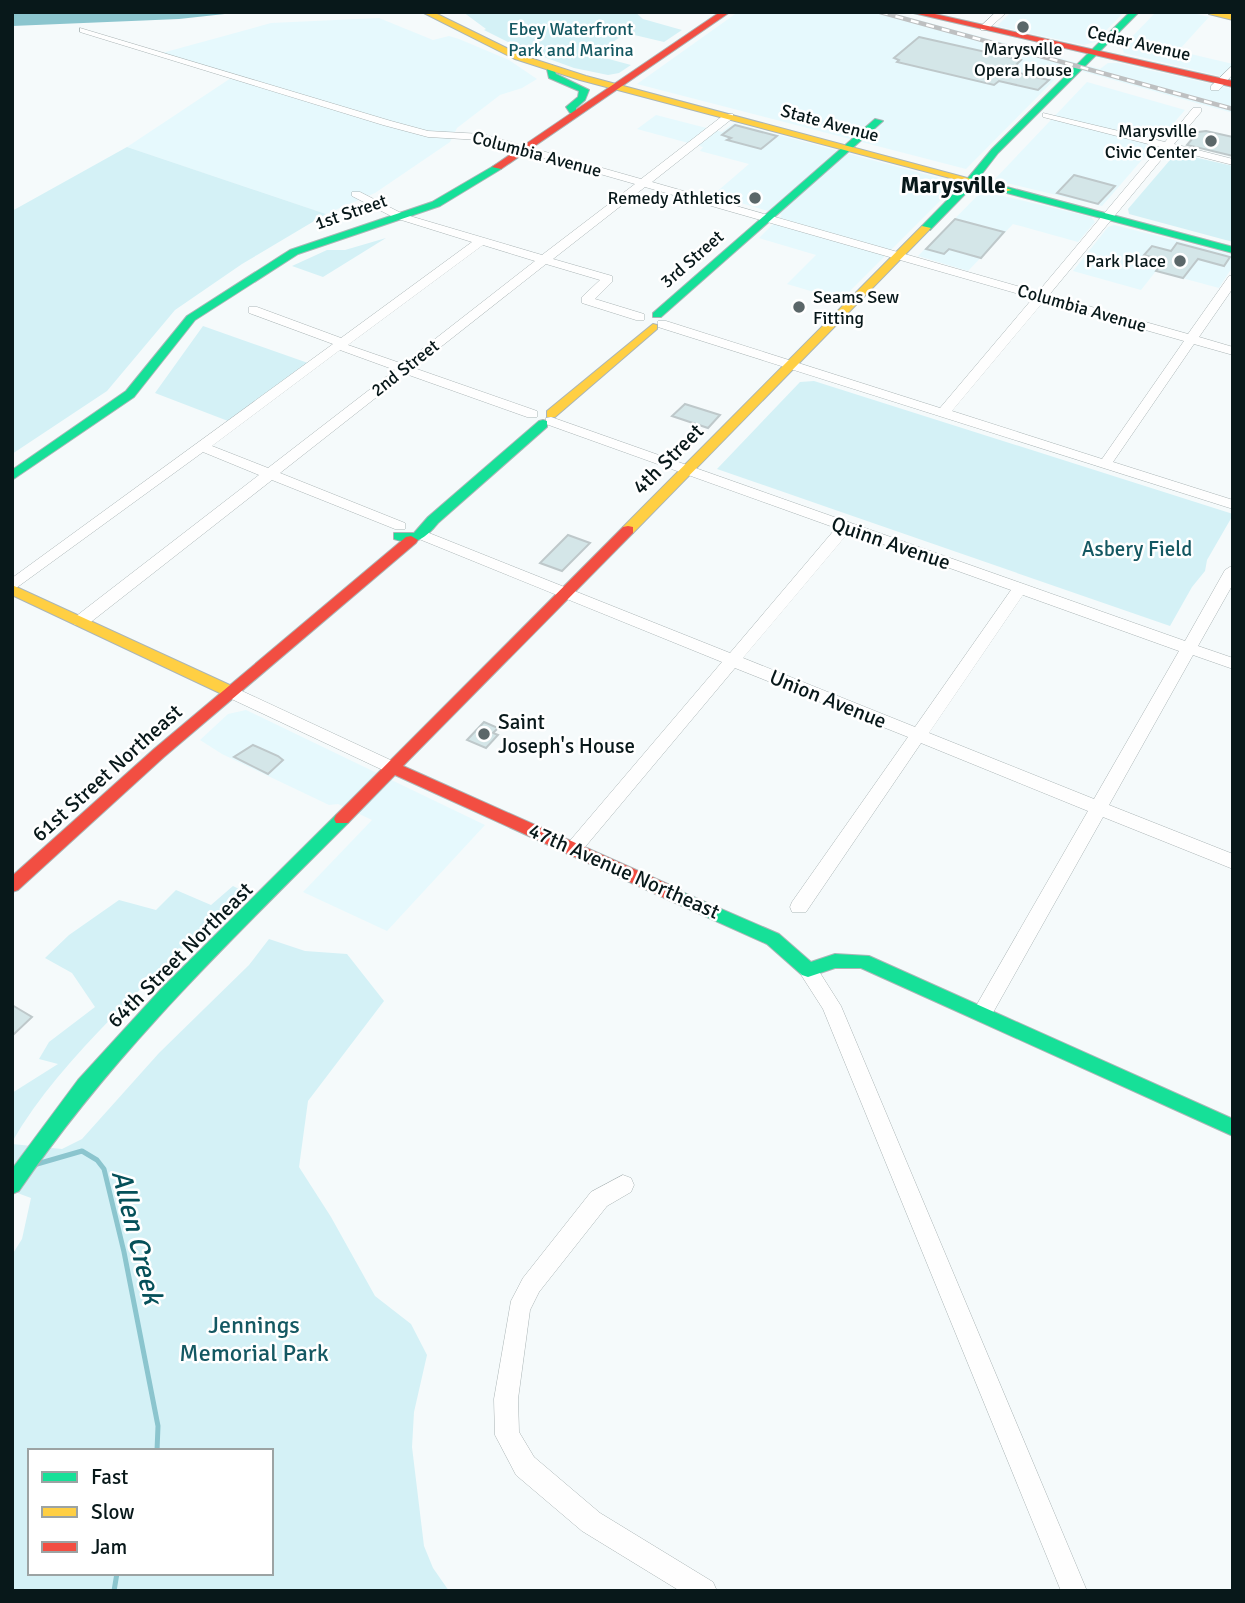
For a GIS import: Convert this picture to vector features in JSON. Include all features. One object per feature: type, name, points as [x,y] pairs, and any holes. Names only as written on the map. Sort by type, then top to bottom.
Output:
[{"type":"street","name":"State Avenue","points":[[426,12],[489,44],[549,67],[1233,250]]},
{"type":"street","name":"1st Street","points":[[12,476],[130,394],[191,318],[294,251],[436,204],[461,191],[726,12]]},
{"type":"street","name":"Cedar Avenue","points":[[913,12],[1223,84]]},
{"type":"street","points":[[984,28],[1002,12]]},
{"type":"street","name":"4th Street","points":[[973,180],[987,176],[1046,115],[1135,12]]},
{"type":"street","name":"4th Street","points":[[393,768],[973,180],[995,151],[1052,93],[1147,12]]},
{"type":"street","points":[[1212,12],[1233,17]]},
{"type":"street","name":"Columbia Avenue","points":[[83,30],[387,123],[428,134],[482,137],[1233,351]]},
{"type":"street","points":[[549,67],[552,76],[584,90],[582,98],[571,107],[574,113]]},
{"type":"street","points":[[1223,84],[1233,68]]},
{"type":"street","points":[[1052,93],[1053,99],[1041,112],[1046,115],[1233,162]]},
{"type":"street","points":[[943,413],[1197,110]]},
{"type":"street","name":"2nd Street","points":[[81,621],[729,116]]},
{"type":"street","name":"3rd Street","points":[[229,691],[322,617],[412,531],[878,121]]},
{"type":"street","points":[[356,194],[399,216],[608,279],[586,300],[1233,505]]},
{"type":"street","points":[[12,587],[482,240]]},
{"type":"street","points":[[1105,464],[1233,279]]},
{"type":"street","name":"Quinn Avenue","points":[[253,310],[335,339],[404,369],[1233,664]]},
{"type":"street","name":"Union Avenue","points":[[200,446],[1233,862]]},
{"type":"street","points":[[575,848],[845,527]]},
{"type":"street","points":[[983,1013],[1233,570]]},
{"type":"street","name":"47th Avenue Northeast","points":[[12,587],[393,768],[773,939],[808,970]]},
{"type":"street","points":[[799,907],[1020,589]]},
{"type":"street","name":"61st Street Northeast","points":[[12,886],[229,691]]},
{"type":"street","name":"64th Street Northeast","points":[[12,1185],[43,1137],[124,1040],[393,768]]},
{"type":"street","points":[[1074,1591],[831,1006],[808,970],[835,961],[863,961],[1228,1126],[1233,1103]]},
{"type":"street","points":[[623,1185],[599,1199],[531,1285],[519,1309],[506,1399],[507,1436],[525,1466],[591,1522],[704,1591]]},
{"type":"shaded area","points":[[738,12],[889,12],[1100,69],[1108,63],[1118,63],[1233,89],[1233,113],[1067,67],[966,169],[637,84]]},
{"type":"shaded area","points":[[1011,12],[1124,12],[1095,42],[1084,45],[997,26]]},
{"type":"shaded area","points":[[1156,12],[1189,12],[1209,17],[1178,51],[1233,64],[1233,79],[1124,53],[1122,47]]},
{"type":"shaded area","points":[[379,18],[433,40],[449,36],[459,39],[509,60],[537,79],[522,88],[500,95],[457,128],[450,142],[375,193],[326,214],[127,147],[234,76],[162,53],[271,23]]},
{"type":"shaded area","points":[[1087,82],[1185,110],[1102,206],[994,180]]},
{"type":"shaded area","points":[[656,115],[722,132],[734,123],[958,183],[841,300],[787,284],[816,255],[759,238],[782,215],[713,195],[749,164],[700,151],[703,147],[637,129]]},
{"type":"shaded area","points":[[982,191],[1091,217],[1095,222],[1078,242],[1013,224],[968,271],[918,256]]},
{"type":"shaded area","points":[[1114,225],[1233,255],[1233,266],[1219,288],[1156,271],[1141,290],[1073,271],[1108,227]]},
{"type":"shaded area","points":[[246,710],[485,825],[387,931],[303,892],[372,820],[338,804],[329,805],[222,754],[200,740],[228,714]]},
{"type":"green space","name":"Ebey Waterfront Park and Marina","points":[[463,12],[635,12],[643,19],[682,30],[664,42],[626,33],[594,55],[631,65],[619,73],[608,75],[574,68],[522,49],[484,30],[486,29]]},
{"type":"green space","points":[[127,147],[326,214],[242,264],[175,310],[107,391],[12,454],[12,211]]},
{"type":"green space","points":[[1176,153],[1233,166],[1233,242],[1129,214],[1128,209]]},
{"type":"green space","points":[[386,238],[323,277],[292,266],[327,250],[345,250]]},
{"type":"green space","points":[[203,326],[308,363],[228,421],[155,393]]},
{"type":"green space","name":"Asbery Field","points":[[814,381],[1233,515],[1207,560],[1205,571],[1192,587],[1170,626],[717,469],[800,382]]},
{"type":"green space","points":[[233,886],[241,890],[88,1042],[34,1108],[12,1142],[12,1093],[58,1064],[39,1059],[49,1042],[95,1007],[72,973],[45,958],[69,935],[119,900],[156,910],[176,890],[211,905]]},
{"type":"green space","name":"Jennings Memorial Park","points":[[269,939],[305,951],[347,954],[384,1001],[308,1101],[299,1167],[331,1217],[375,1296],[411,1324],[427,1355],[414,1412],[412,1447],[424,1546],[433,1568],[449,1591],[12,1591],[12,1255],[22,1239],[31,1198],[12,1191],[12,1144],[62,1149],[82,1139],[159,1053],[249,965]]},
{"type":"water","points":[[12,12],[243,12],[179,19],[12,26]]},
{"type":"building","points":[[919,37],[1021,60],[1010,71],[1049,80],[1038,90],[999,81],[994,85],[897,62],[899,60],[894,58]]},
{"type":"building","points":[[735,125],[777,136],[761,149],[727,140],[731,138],[722,135]]},
{"type":"building","name":"Marysville Civic Center","points":[[1206,131],[1233,137],[1233,156],[1187,145],[1198,132]]},
{"type":"building","points":[[1074,175],[1115,186],[1098,204],[1057,193]]},
{"type":"building","points":[[955,219],[1004,232],[981,258],[949,249],[944,254],[926,249]]},
{"type":"building","name":"Park Place","points":[[1177,243],[1230,257],[1224,266],[1198,259],[1183,278],[1156,271],[1164,261],[1144,255],[1152,246],[1171,251]]},
{"type":"building","points":[[685,404],[720,415],[708,428],[672,416]]},
{"type":"building","points":[[568,535],[590,543],[562,571],[540,563]]},
{"type":"building","name":"Saint Joseph's House","points":[[484,722],[498,728],[493,733],[498,735],[486,748],[467,740]]},
{"type":"building","points":[[253,745],[283,760],[268,774],[234,757]]},
{"type":"building","points":[[12,1005],[32,1017],[12,1036]]},
{"type":"waterway","name":"Allen Creek","points":[[37,1164],[82,1151],[97,1160],[104,1169],[124,1252],[158,1426],[157,1449]]},
{"type":"waterway","name":"Allen Creek","points":[[114,1591],[117,1575]]},
{"type":"railway","points":[[880,12],[1233,109]]},
{"type":"traffic: fast","points":[[926,228],[967,186],[995,151],[1135,12]]},
{"type":"traffic: fast","points":[[549,67],[552,76],[584,90],[582,98],[571,107],[573,111]]},
{"type":"traffic: fast","points":[[657,315],[878,121]]},
{"type":"traffic: fast","points":[[12,476],[130,394],[191,318],[294,252],[436,204],[497,167]]},
{"type":"traffic: fast","points":[[1007,190],[1233,250]]},
{"type":"traffic: fast","points":[[399,536],[410,539],[419,536],[433,520],[543,424]]},
{"type":"traffic: fast","points":[[12,1185],[47,1134],[125,1039],[342,819]]},
{"type":"traffic: fast","points":[[675,895],[773,939],[808,970],[835,961],[863,961],[1233,1128]]},
{"type":"traffic: slow","points":[[426,12],[518,57],[583,78],[1007,190]]},
{"type":"traffic: slow","points":[[1212,12],[1233,17]]},
{"type":"traffic: slow","points":[[628,530],[926,228]]},
{"type":"traffic: slow","points":[[551,414],[653,327]]},
{"type":"traffic: slow","points":[[12,589],[229,691]]},
{"type":"traffic: jam","points":[[497,167],[726,12]]},
{"type":"traffic: jam","points":[[913,12],[1233,84]]},
{"type":"traffic: jam","points":[[342,819],[628,530]]},
{"type":"traffic: jam","points":[[12,886],[159,753],[411,540]]},
{"type":"traffic: jam","points":[[393,768],[675,895]]},
{"type":"place","name":"Marysville Opera House","points":[[1023,27]]},
{"type":"place","name":"Marysville Civic Center","points":[[1211,141]]},
{"type":"place","name":"Remedy Athletics","points":[[755,198]]},
{"type":"place","name":"Park Place","points":[[1180,261]]},
{"type":"place","name":"Seams Sew Fitting","points":[[799,307]]},
{"type":"place","name":"Saint Joseph's House","points":[[484,734]]},
{"type":"district","name":"Marysville","points":[[953,185]]}]
